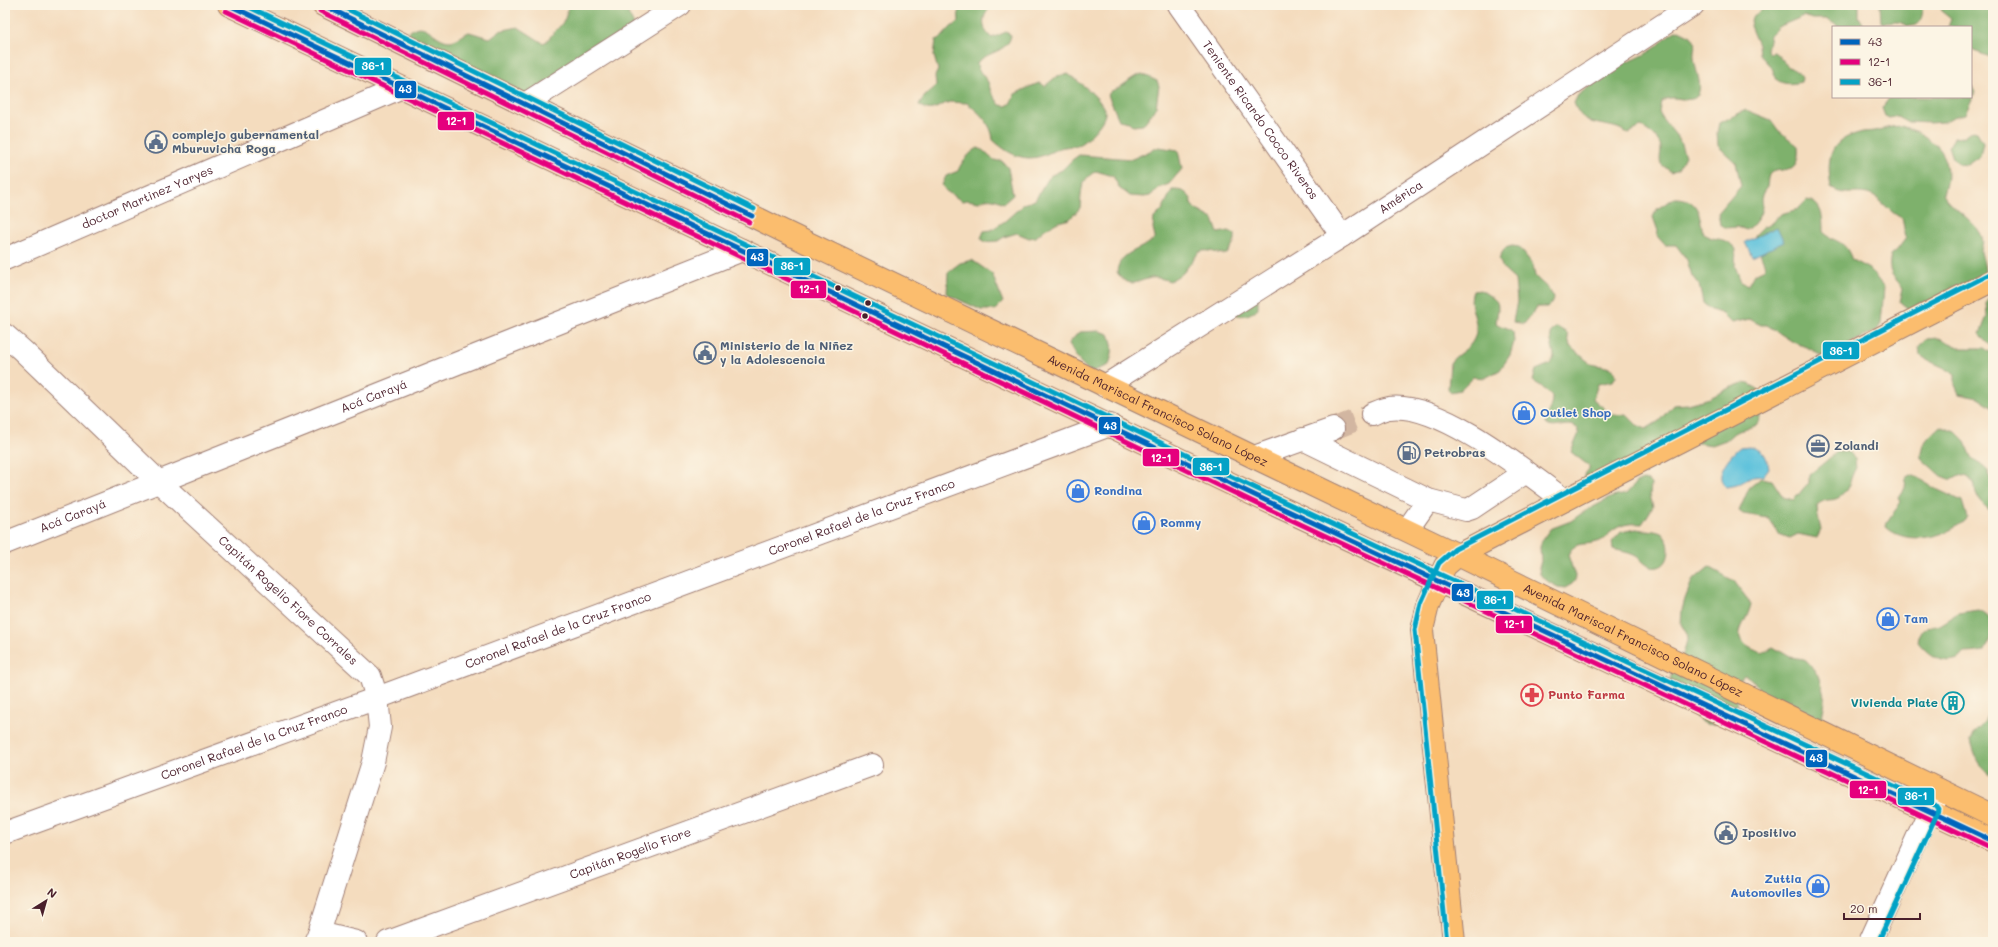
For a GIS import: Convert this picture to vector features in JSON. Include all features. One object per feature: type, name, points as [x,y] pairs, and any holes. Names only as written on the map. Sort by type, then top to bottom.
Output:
[{"type":"main road","name":"Avenida Mariscal Francisco Solano López","points":[[229,5],[1269,502],[1447,567],[1939,790],[1993,816]]},
{"type":"main road","name":"Avenida Mariscal Francisco Solano López","points":[[323,5],[1105,386],[1407,530],[1447,567],[1993,841]]},
{"type":"main road","points":[[1454,942],[1422,630],[1428,605],[1447,567],[1564,500],[1993,280]]},
{"type":"street","points":[[525,104],[680,5]]},
{"type":"street","name":"Teniente Ricardo Cocco Riveros","points":[[1179,5],[1342,236]]},
{"type":"street","name":"América","points":[[1105,386],[1342,236],[1693,5]]},
{"type":"street","name":"doctor Martinez Yaryes","points":[[5,259],[400,88]]},
{"type":"street","name":"Acá Carayá","points":[[5,543],[742,250]]},
{"type":"street","name":"Capitán Rogelio Fiore Corrales","points":[[5,335],[14,354],[158,481],[370,676],[377,698],[380,727],[373,762],[317,937]]},
{"type":"street","points":[[1372,414],[1388,408],[1399,408],[1422,413],[1448,423],[1478,438],[1564,500]]},
{"type":"street","name":"Coronel Rafael de la Cruz Franco","points":[[5,833],[377,698],[1110,425]]},
{"type":"street","points":[[1254,457],[1333,429]]},
{"type":"street","points":[[1303,439],[1428,500],[1466,510],[1472,508],[1526,472]]},
{"type":"street","points":[[1407,530],[1428,500]]},
{"type":"street","name":"Capitán Rogelio Fiore","points":[[388,942],[872,765]]},
{"type":"street","points":[[1870,942],[1931,811],[1939,790]]},
{"type":"street","points":[[317,937],[356,942]]},
{"type":"green space","points":[[568,5],[624,5],[634,25],[526,95],[405,37],[411,30],[417,27],[422,27],[443,40],[452,41],[469,32],[490,38],[499,31],[518,27],[543,43],[548,40],[566,17]]},
{"type":"green space","points":[[958,5],[994,5],[984,17],[985,30],[992,38],[1006,32],[1011,35],[1006,45],[981,59],[977,63],[978,69],[988,82],[991,92],[1000,105],[1006,106],[1010,104],[1015,94],[1035,84],[1040,83],[1045,86],[1057,76],[1068,74],[1090,91],[1104,108],[1104,117],[1099,126],[1091,135],[1078,145],[1059,148],[1043,155],[1028,158],[1009,152],[993,140],[990,129],[984,119],[967,103],[950,102],[931,109],[924,108],[919,105],[924,97],[936,86],[935,76],[938,70],[934,56],[936,40],[941,38],[951,27],[959,22]]},
{"type":"green space","points":[[1769,5],[1859,5],[1859,17],[1864,26],[1838,26],[1826,19],[1812,19],[1804,16],[1778,27],[1770,35],[1767,50],[1770,53],[1774,52],[1802,78],[1801,82],[1792,84],[1783,83],[1777,80],[1772,68],[1759,54],[1758,45],[1750,26],[1752,17]]},
{"type":"green space","points":[[1880,5],[1922,5],[1922,16],[1919,22],[1913,26],[1898,22],[1883,23],[1881,22]]},
{"type":"green space","points":[[1942,5],[1993,5],[1993,58],[1972,50],[1972,26],[1948,26],[1951,19],[1941,11]]},
{"type":"green space","points":[[1679,30],[1691,36],[1696,44],[1694,58],[1700,84],[1697,96],[1695,98],[1669,98],[1661,102],[1659,112],[1661,117],[1679,139],[1685,156],[1678,169],[1671,172],[1661,164],[1660,145],[1656,138],[1647,130],[1641,127],[1629,133],[1616,128],[1590,122],[1581,116],[1574,103],[1578,95],[1620,64],[1640,57],[1655,48],[1668,36]]},
{"type":"green space","points":[[1142,74],[1157,81],[1159,86],[1156,107],[1143,125],[1133,126],[1129,122],[1119,120],[1108,95],[1111,91],[1119,88],[1138,75]]},
{"type":"green space","points":[[1972,86],[1975,93],[1965,114],[1953,117],[1944,122],[1909,122],[1898,116],[1889,118],[1885,116],[1882,108],[1889,98],[1972,98]]},
{"type":"green space","points":[[1746,110],[1771,120],[1778,130],[1798,146],[1798,157],[1796,164],[1792,168],[1772,172],[1769,175],[1767,187],[1761,197],[1762,207],[1759,217],[1747,230],[1737,227],[1725,228],[1720,225],[1718,213],[1741,186],[1736,163],[1718,146],[1717,133],[1719,123]]},
{"type":"green space","points":[[1901,126],[1924,136],[1933,142],[1940,150],[1947,170],[1943,194],[1952,205],[1980,232],[1983,239],[1981,252],[1985,271],[1985,274],[1911,311],[1900,302],[1903,288],[1890,270],[1891,255],[1906,238],[1902,218],[1873,196],[1862,193],[1846,193],[1836,191],[1831,188],[1829,169],[1832,153],[1841,141],[1861,132]]},
{"type":"green space","points":[[1969,132],[1977,132],[1983,142],[1980,156],[1967,165],[1959,164],[1953,158],[1949,146],[1954,138],[1963,137]]},
{"type":"green space","points":[[1159,147],[1178,150],[1182,169],[1169,184],[1159,188],[1150,196],[1130,196],[1120,189],[1113,176],[1096,171],[1084,183],[1081,191],[1080,208],[1070,219],[1058,222],[1045,229],[1036,237],[1029,238],[1017,233],[1004,237],[998,241],[984,242],[981,238],[984,231],[991,230],[1005,221],[1024,204],[1035,200],[1050,176],[1062,170],[1079,155],[1132,159]]},
{"type":"green space","points":[[978,148],[994,160],[1002,161],[1008,168],[1013,195],[1004,203],[992,199],[985,199],[979,202],[967,200],[962,201],[946,191],[942,185],[946,176],[958,171],[966,158]]},
{"type":"green space","points":[[1172,190],[1181,191],[1187,194],[1195,209],[1213,219],[1218,233],[1229,231],[1235,234],[1235,241],[1227,254],[1220,254],[1210,251],[1199,252],[1183,273],[1170,281],[1160,278],[1151,278],[1129,283],[1121,278],[1117,272],[1119,265],[1122,259],[1127,255],[1155,238],[1153,228],[1154,218],[1162,210]]},
{"type":"green space","points":[[1674,198],[1689,201],[1693,204],[1699,214],[1703,234],[1712,238],[1723,240],[1736,249],[1735,266],[1741,282],[1748,285],[1754,274],[1765,269],[1756,244],[1755,235],[1781,214],[1798,209],[1807,200],[1816,204],[1821,212],[1823,232],[1843,245],[1852,260],[1869,269],[1884,287],[1881,324],[1877,330],[1822,357],[1811,349],[1793,342],[1767,325],[1761,325],[1749,319],[1732,323],[1723,314],[1711,310],[1703,303],[1699,285],[1692,276],[1687,260],[1676,245],[1665,245],[1657,236],[1658,231],[1653,217],[1657,209]]},
{"type":"green space","points":[[1512,246],[1519,247],[1533,265],[1535,276],[1549,290],[1553,298],[1552,303],[1548,307],[1537,307],[1524,324],[1513,322],[1517,301],[1515,280],[1503,269],[1499,258],[1505,248]]},
{"type":"green space","points":[[972,260],[992,274],[1003,302],[995,310],[981,310],[947,294],[948,272],[960,263]]},
{"type":"green space","points":[[1481,290],[1497,302],[1498,309],[1496,323],[1513,332],[1514,342],[1510,355],[1500,370],[1485,378],[1473,377],[1460,390],[1451,392],[1448,390],[1450,363],[1472,343],[1474,339],[1476,326],[1471,297],[1473,291]]},
{"type":"green space","points":[[1993,293],[1993,347],[1980,334],[1987,316],[1986,301]]},
{"type":"green space","points":[[1258,296],[1258,308],[1256,310],[1250,314],[1242,316],[1235,314]]},
{"type":"green space","points":[[1557,327],[1567,333],[1570,346],[1591,364],[1611,368],[1615,371],[1616,376],[1613,381],[1598,384],[1593,399],[1605,409],[1607,413],[1617,415],[1626,414],[1637,425],[1646,429],[1659,421],[1673,405],[1688,404],[1710,398],[1729,388],[1743,383],[1749,384],[1758,389],[1762,399],[1763,412],[1757,424],[1734,433],[1726,440],[1712,445],[1686,441],[1585,479],[1589,466],[1571,452],[1579,433],[1578,429],[1570,425],[1553,427],[1546,424],[1552,397],[1541,386],[1533,381],[1536,370],[1550,364],[1554,357],[1551,333]]},
{"type":"green space","points":[[1099,331],[1109,334],[1112,342],[1111,356],[1109,365],[1091,372],[1078,359],[1069,343],[1079,332]]},
{"type":"green space","points":[[1939,338],[1961,348],[1984,348],[1993,354],[1993,408],[1978,398],[1959,394],[1955,385],[1955,375],[1920,355],[1919,346],[1927,339]]},
{"type":"green space","points":[[1940,426],[1956,432],[1965,441],[1972,457],[1988,471],[1993,483],[1993,513],[1978,498],[1975,485],[1968,477],[1959,475],[1950,480],[1942,477],[1921,458],[1924,444]]},
{"type":"green space","points":[[1837,452],[1848,452],[1855,459],[1856,468],[1847,489],[1842,495],[1835,499],[1823,501],[1817,505],[1821,530],[1817,538],[1798,534],[1790,538],[1779,534],[1768,518],[1743,514],[1739,511],[1749,488],[1761,478],[1772,480],[1783,497],[1793,500],[1809,483],[1809,475]]},
{"type":"green space","points":[[1911,475],[1962,501],[1967,518],[1950,530],[1928,537],[1905,537],[1886,527],[1888,520],[1901,501],[1899,497],[1905,488],[1906,478]]},
{"type":"green space","points":[[1643,480],[1648,481],[1651,484],[1650,495],[1653,507],[1642,524],[1629,524],[1621,526],[1603,540],[1581,544],[1574,547],[1568,555],[1576,579],[1572,584],[1565,588],[1558,587],[1545,580],[1540,574],[1539,568],[1541,561],[1540,547],[1542,540],[1550,529],[1571,521],[1582,513],[1612,497],[1626,494],[1636,483]]},
{"type":"green space","points":[[1636,529],[1656,531],[1665,536],[1669,546],[1669,551],[1668,557],[1663,565],[1654,568],[1648,566],[1634,555],[1613,549],[1612,542],[1621,532]]},
{"type":"green space","points":[[1709,567],[1734,581],[1751,604],[1740,632],[1740,638],[1743,643],[1762,653],[1773,647],[1790,657],[1804,659],[1817,673],[1820,678],[1825,701],[1821,722],[1760,695],[1758,689],[1750,678],[1744,675],[1738,682],[1737,713],[1726,720],[1715,724],[1708,724],[1695,716],[1683,702],[1670,682],[1671,676],[1684,652],[1688,636],[1681,624],[1682,610],[1692,581]]},
{"type":"green space","points":[[1978,610],[1989,618],[1993,628],[1991,639],[1984,651],[1965,653],[1960,658],[1948,661],[1931,655],[1918,642],[1919,636],[1923,629],[1939,625],[1958,613]]},
{"type":"green space","points":[[1993,703],[1993,776],[1984,770],[1976,756],[1971,740],[1975,732],[1986,719],[1989,708]]},
{"type":"water","points":[[1777,227],[1784,242],[1752,257],[1745,242]]},
{"type":"water","points":[[1750,446],[1761,450],[1767,459],[1769,468],[1763,476],[1752,477],[1737,485],[1726,487],[1722,482],[1721,477],[1727,460],[1740,447]]},
{"type":"tunnel","points":[[1333,429],[1372,414]]},
{"type":"transit line","name":"43","points":[[229,5],[1269,502],[1993,841]]},
{"type":"transit line","name":"36-1","points":[[245,5],[1272,496],[1935,805],[1938,809],[1937,814],[1878,942]]},
{"type":"transit line","name":"43","points":[[323,5],[752,216]]},
{"type":"transit line","name":"36-1","points":[[339,5],[754,209]]},
{"type":"transit line","name":"12-1","points":[[226,11],[1266,508],[1990,847]]},
{"type":"transit line","name":"12-1","points":[[320,11],[749,222]]},
{"type":"transit line","name":"36-1","points":[[1447,942],[1415,630],[1421,603],[1439,563],[1455,549],[1990,274]]},
{"type":"place","name":"complejo gubernamental Mburuvicha Roga","points":[[156,142]]},
{"type":"place","name":"Ministerio de la Niñez y la Adolescencia","points":[[705,353]]},
{"type":"place","name":"Outlet Shop","points":[[1524,413]]},
{"type":"place","name":"Zolandi","points":[[1818,446]]},
{"type":"place","name":"Petrobras","points":[[1409,453]]},
{"type":"place","name":"Rondina","points":[[1078,491]]},
{"type":"place","name":"Rommy","points":[[1144,523]]},
{"type":"place","name":"Tam","points":[[1888,619]]},
{"type":"place","name":"Punto Farma","points":[[1532,695]]},
{"type":"place","name":"Vivienda Plate","points":[[1953,703]]},
{"type":"place","name":"Ipositivo","points":[[1726,833]]},
{"type":"place","name":"Zuttia Automoviles","points":[[1818,886]]}]
